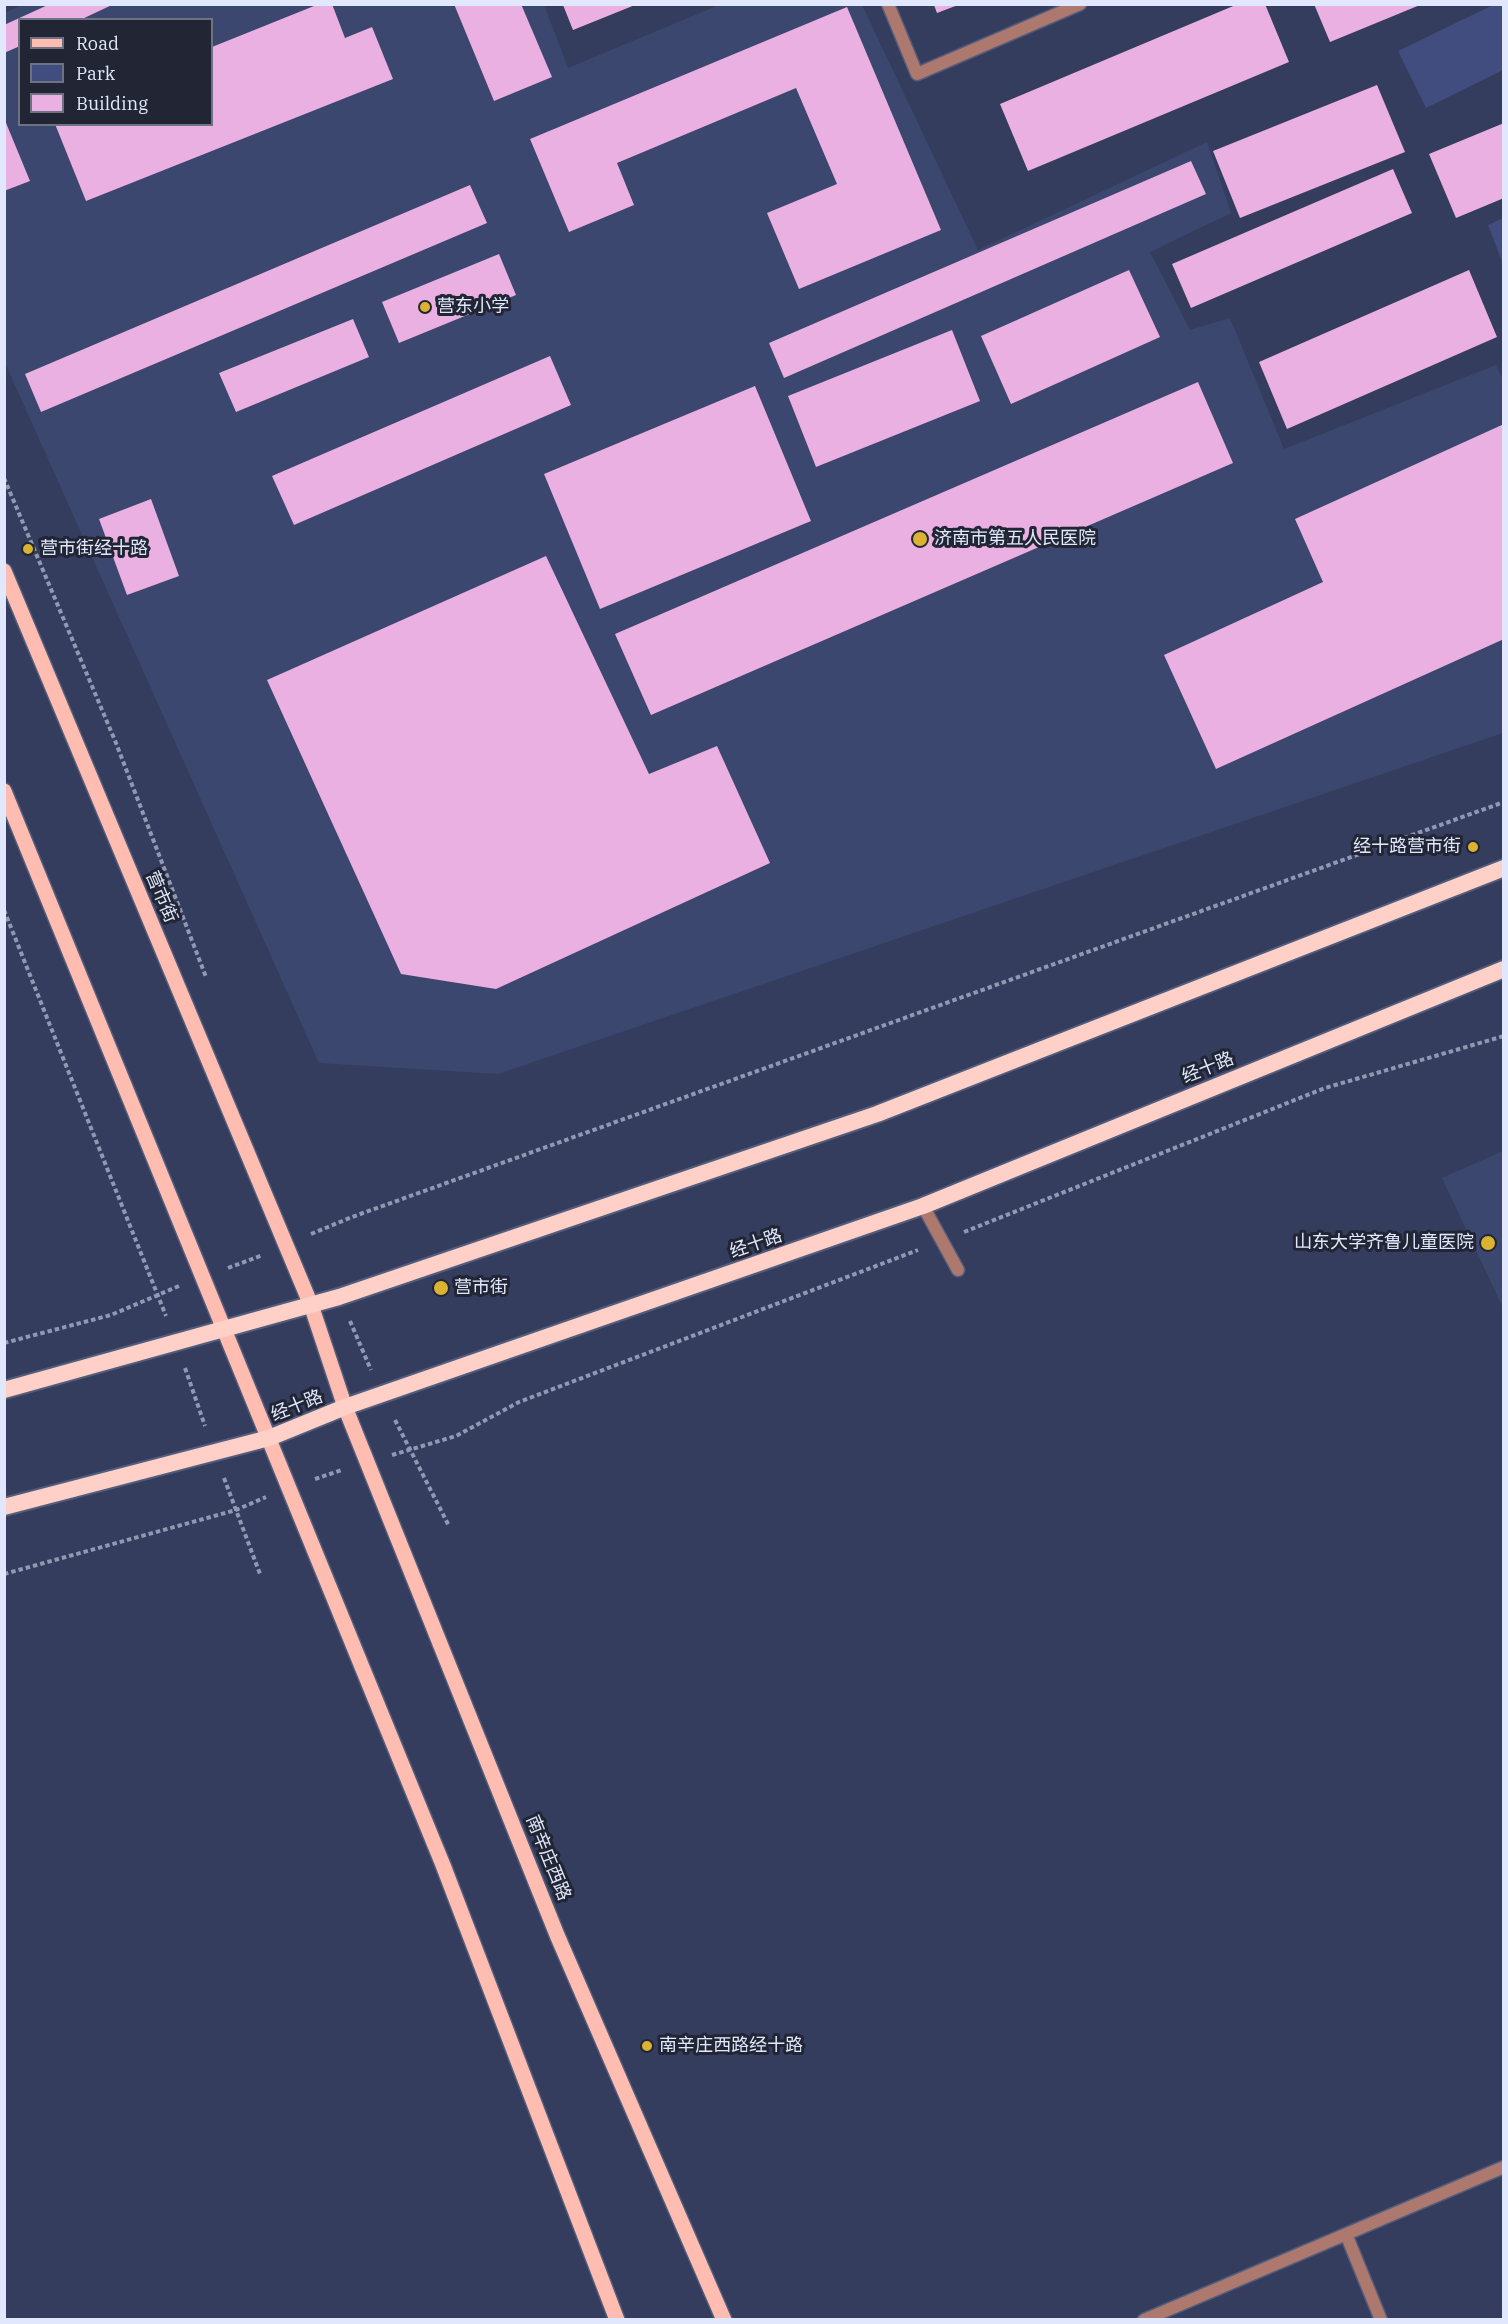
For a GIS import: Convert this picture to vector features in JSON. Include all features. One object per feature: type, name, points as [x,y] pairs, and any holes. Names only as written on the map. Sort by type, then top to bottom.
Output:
[{"type":"highway","points":[[4,1390],[339,1297],[877,1114],[1503,868]]},
{"type":"highway","name":"经十路","points":[[4,1508],[269,1438],[345,1407],[923,1206],[1503,969]]},
{"type":"main road","name":"营市街","points":[[4,571],[310,1305],[345,1407]]},
{"type":"main road","points":[[4,791],[443,1865],[617,2319]]},
{"type":"main road","name":"南辛庄西路","points":[[345,1407],[557,1935],[724,2319]]},
{"type":"street","points":[[888,4],[917,75],[1080,4]]},
{"type":"street","points":[[923,1206],[958,1270]]},
{"type":"street","points":[[1144,2319],[1503,2167]]},
{"type":"street","points":[[1346,2234],[1382,2319]]},
{"type":"path","points":[[4,478],[116,743],[210,987]]},
{"type":"path","points":[[4,1343],[111,1315],[157,1294],[286,1247],[352,1217],[1503,802]]},
{"type":"path","points":[[4,910],[177,1343],[214,1452],[260,1574]]},
{"type":"path","points":[[4,1574],[236,1509],[367,1461],[456,1436],[519,1402],[942,1240],[1325,1088],[1503,1036]]},
{"type":"path","points":[[307,1224],[316,1244]]},
{"type":"path","points":[[339,1297],[382,1396],[449,1526]]},
{"type":"shaded area","name":"济南市第五人民医院","points":[[25,4],[544,5],[568,68],[719,5],[862,5],[978,250],[1207,142],[1231,213],[1150,252],[1190,330],[1230,318],[1284,449],[1496,365],[1503,380],[1503,733],[498,1074],[319,1063],[5,363],[4,13]]},
{"type":"shaded area","name":"山东大学齐鲁儿童医院","points":[[1503,1151],[1503,1308],[1442,1178]]},
{"type":"green space","points":[[1493,5],[1503,5],[1503,70],[1426,108],[1398,51]]},
{"type":"green space","points":[[1503,218],[1503,264],[1488,225]]},
{"type":"building","points":[[50,4],[114,4],[84,18],[19,18]]},
{"type":"building","points":[[319,4],[332,4],[345,38],[372,27],[393,79],[86,201],[56,126],[213,126],[213,47]]},
{"type":"building","points":[[454,4],[521,4],[552,77],[494,101]]},
{"type":"building","points":[[1238,4],[1265,4],[1289,62],[1028,171],[1000,104]]},
{"type":"building","points":[[1314,4],[1420,4],[1420,5],[1330,42]]},
{"type":"building","points":[[563,5],[635,5],[573,30]]},
{"type":"building","points":[[934,5],[958,5],[937,13]]},
{"type":"building","points":[[847,7],[941,230],[799,289],[767,213],[837,184],[796,88],[617,163],[634,205],[569,232],[530,139]]},
{"type":"building","points":[[18,19],[18,47],[4,53],[4,25]]},
{"type":"building","points":[[1377,85],[1405,152],[1240,218],[1213,151]]},
{"type":"building","points":[[4,118],[30,181],[4,191]]},
{"type":"building","points":[[1504,123],[1504,198],[1456,218],[1429,154]]},
{"type":"building","points":[[1191,161],[1206,194],[784,378],[769,343]]},
{"type":"building","points":[[1393,169],[1412,213],[1191,308],[1172,264]]},
{"type":"building","points":[[470,185],[487,223],[41,412],[25,374]]},
{"type":"building","points":[[499,254],[516,295],[399,343],[382,302]]},
{"type":"building","points":[[1129,270],[1160,337],[1011,404],[981,336]]},
{"type":"building","points":[[1469,270],[1497,337],[1287,429],[1259,362]]},
{"type":"building","points":[[353,319],[369,357],[236,412],[219,373]]},
{"type":"building","points":[[952,330],[980,401],[816,467],[788,396]]},
{"type":"building","points":[[550,356],[571,405],[294,525],[272,476]]},
{"type":"building","points":[[1198,382],[1233,463],[651,715],[615,634]]},
{"type":"building","points":[[755,386],[811,521],[600,609],[544,474]]},
{"type":"building","points":[[1504,424],[1504,639],[1216,769],[1164,655],[1323,582],[1295,519]]},
{"type":"building","points":[[151,499],[179,576],[127,595],[99,519]]},
{"type":"building","points":[[546,556],[649,774],[717,746],[770,863],[496,989],[401,974],[267,680]]},
{"type":"place","name":"营东小学","points":[[425,307]]},
{"type":"place","name":"济南市第五人民医院","points":[[920,539]]},
{"type":"place","name":"营市街经十路","points":[[28,549]]},
{"type":"place","name":"经十路营市街","points":[[1473,847]]},
{"type":"place","name":"山东大学齐鲁儿童医院","points":[[1488,1243]]},
{"type":"place","name":"营市街","points":[[441,1288]]},
{"type":"place","name":"南辛庄西路经十路","points":[[647,2046]]}]
